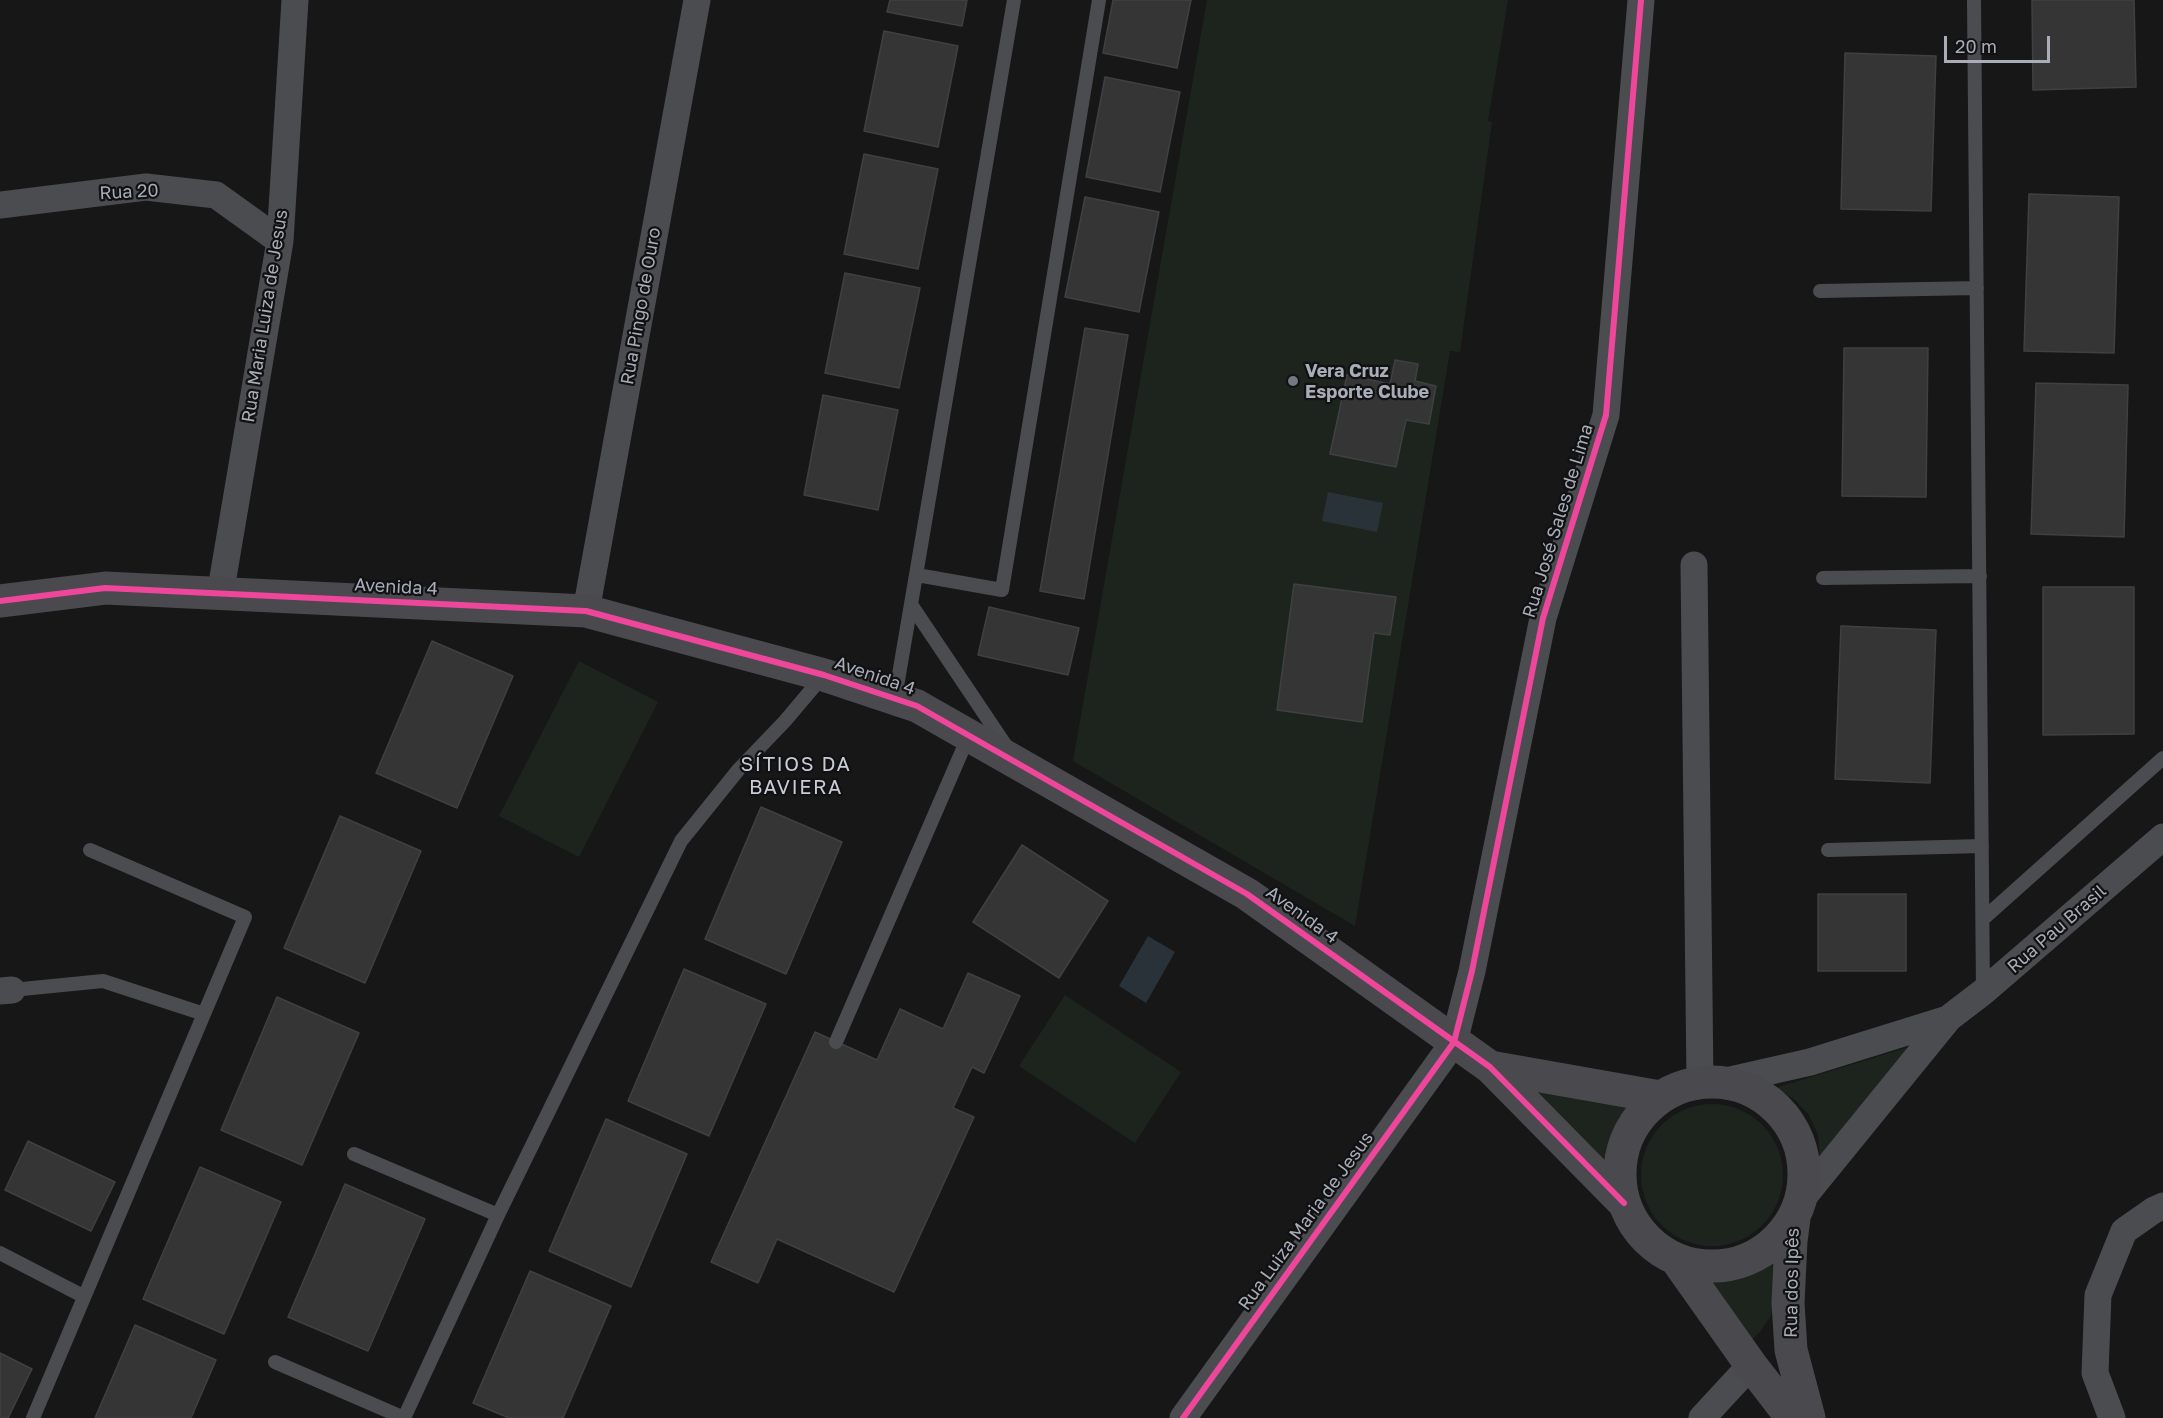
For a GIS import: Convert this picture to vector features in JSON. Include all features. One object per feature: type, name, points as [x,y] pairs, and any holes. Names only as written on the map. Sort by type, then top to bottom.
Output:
[{"type":"street","name":"Rua Maria Luiza de Jesus","points":[[220,595],[280,241],[295,0]]},
{"type":"street","name":"Rua Pingo de Ouro","points":[[586,611],[697,0]]},
{"type":"street","name":"Rua José Sales de Lima","points":[[1454,1042],[1475,960],[1543,618],[1605,415],[1641,0]]},
{"type":"street","name":"Rua 20","points":[[0,206],[146,187],[216,195],[280,241]]},
{"type":"street","points":[[1694,565],[1711,1082]]},
{"type":"street","name":"Avenida 4","points":[[0,601],[105,588],[586,611],[824,675],[896,698],[917,706],[1015,760],[1247,894],[1490,1066],[1624,1203]]},
{"type":"street","name":"Rua Pau Brasil","points":[[1797,1209],[1949,1018],[1983,992],[2163,837]]},
{"type":"street","name":"Rua Pau Brasil","points":[[1711,1082],[1810,1062],[1949,1018]]},
{"type":"street","name":"Rua Luiza Maria de Jesus","points":[[1183,1418],[1454,1042]]},
{"type":"street","name":"Avenida 4","points":[[1490,1066],[1660,1098]]},
{"type":"street","points":[[1711,1082],[1747,1088],[1770,1102],[1788,1122],[1800,1145],[1804,1172],[1797,1209],[1776,1241],[1751,1259],[1723,1267],[1693,1266],[1665,1255],[1647,1241],[1633,1224],[1624,1203],[1619,1181],[1620,1159],[1627,1138],[1638,1119],[1672,1090],[1711,1082]]},
{"type":"street","points":[[2112,1418],[2095,1373],[2098,1295],[2124,1231],[2163,1206]]},
{"type":"street","name":"Rua dos Ipês","points":[[1797,1209],[1791,1241],[1788,1303],[1791,1350],[1809,1418]]},
{"type":"street","points":[[1676,1259],[1751,1365],[1792,1418]]},
{"type":"street","points":[[1702,1418],[1767,1350],[1782,1329],[1788,1303]]},
{"type":"lane","points":[[896,698],[1014,0]]},
{"type":"lane","points":[[917,575],[1002,590],[1099,0]]},
{"type":"lane","points":[[1974,0],[1983,992]]},
{"type":"lane","points":[[1820,291],[1977,288]]},
{"type":"lane","points":[[1823,578],[1980,576]]},
{"type":"lane","points":[[912,606],[1015,760]]},
{"type":"lane","points":[[275,1362],[404,1418],[498,1215],[681,842],[739,769],[785,721],[824,675]]},
{"type":"lane","points":[[836,1042],[969,735]]},
{"type":"lane","points":[[1983,919],[2163,758]]},
{"type":"lane","points":[[1828,850],[1982,846]]},
{"type":"lane","points":[[33,1418],[245,917],[90,850]]},
{"type":"lane","points":[[6,991],[103,981],[204,1014]]},
{"type":"lane","points":[[354,1154],[498,1215]]},
{"type":"lane","points":[[0,1253],[83,1296]]},
{"type":"shaded area","name":"Vera Cruz Esporte Clube","points":[[1207,0],[1508,0],[1488,121],[1492,122],[1460,352],[1450,351],[1355,926],[1073,761]]},
{"type":"shaded area","points":[[1328,492],[1383,503],[1377,532],[1322,521]]},
{"type":"shaded area","points":[[579,661],[658,702],[579,857],[499,816]]},
{"type":"shaded area","points":[[1148,936],[1175,952],[1146,1003],[1119,986]]},
{"type":"shaded area","points":[[1065,995],[1181,1072],[1135,1143],[1019,1066]]},
{"type":"shaded area","points":[[1909,1047],[1820,1158],[1818,1135],[1809,1115],[1794,1099],[1775,1088]]},
{"type":"shaded area","points":[[1498,1066],[1643,1093],[1624,1115],[1613,1141],[1609,1169]]},
{"type":"shaded area","points":[[1712,1104],[1739,1109],[1762,1125],[1778,1148],[1783,1175],[1778,1202],[1762,1225],[1739,1241],[1712,1246],[1685,1241],[1662,1225],[1646,1202],[1641,1175],[1646,1148],[1662,1125],[1685,1109]]},
{"type":"shaded area","points":[[1775,1252],[1775,1300],[1770,1317],[1760,1332],[1746,1345],[1698,1278],[1727,1276],[1753,1267]]},
{"type":"building","points":[[890,0],[967,0],[962,26],[887,12]]},
{"type":"building","points":[[1113,0],[1191,0],[1177,68],[1103,53]]},
{"type":"building","points":[[2032,0],[2134,0],[2136,87],[2033,90]]},
{"type":"building","points":[[884,31],[958,46],[938,147],[864,131]]},
{"type":"building","points":[[1845,53],[1936,56],[1931,211],[1841,209]]},
{"type":"building","points":[[1105,77],[1180,92],[1160,192],[1086,177]]},
{"type":"building","points":[[864,154],[938,169],[918,269],[844,254]]},
{"type":"building","points":[[2029,194],[2119,197],[2114,353],[2024,351]]},
{"type":"building","points":[[1085,197],[1159,212],[1139,312],[1065,297]]},
{"type":"building","points":[[845,273],[920,288],[899,388],[825,373]]},
{"type":"building","points":[[1085,328],[1128,335],[1084,599],[1040,591]]},
{"type":"building","points":[[1844,348],[1928,348],[1926,497],[1842,496]]},
{"type":"building","points":[[1395,360],[1418,364],[1415,381],[1436,386],[1429,424],[1406,420],[1396,467],[1330,454],[1347,375],[1390,384]]},
{"type":"building","points":[[2036,383],[2128,385],[2124,537],[2031,534]]},
{"type":"building","points":[[823,395],[898,410],[878,510],[804,495]]},
{"type":"building","points":[[1294,584],[1396,597],[1390,635],[1374,633],[1362,722],[1277,710]]},
{"type":"building","points":[[2043,587],[2134,587],[2134,734],[2043,735]]},
{"type":"building","points":[[989,607],[1079,628],[1068,675],[978,655]]},
{"type":"building","points":[[1841,626],[1936,630],[1930,783],[1835,779]]},
{"type":"building","points":[[432,641],[513,676],[457,808],[376,773]]},
{"type":"building","points":[[761,807],[842,842],[786,974],[705,939]]},
{"type":"building","points":[[340,816],[421,851],[365,983],[284,948]]},
{"type":"building","points":[[1022,845],[1108,901],[1059,978],[973,922]]},
{"type":"building","points":[[1818,894],[1906,894],[1906,971],[1818,971]]},
{"type":"building","points":[[684,969],[766,1004],[709,1136],[628,1101]]},
{"type":"building","points":[[968,973],[1020,996],[984,1073],[972,1067],[953,1108],[974,1117],[894,1292],[777,1239],[758,1283],[711,1262],[815,1032],[877,1060],[900,1009],[943,1029]]},
{"type":"building","points":[[277,997],[359,1033],[302,1165],[221,1130]]},
{"type":"building","points":[[606,1119],[687,1154],[631,1287],[549,1251]]},
{"type":"building","points":[[28,1141],[115,1182],[91,1231],[5,1190]]},
{"type":"building","points":[[200,1167],[281,1202],[224,1334],[143,1299]]},
{"type":"building","points":[[345,1184],[425,1219],[368,1351],[288,1317]]},
{"type":"building","points":[[530,1271],[611,1306],[563,1418],[509,1418],[473,1403]]},
{"type":"building","points":[[135,1325],[216,1360],[191,1418],[95,1418]]},
{"type":"building","points":[[0,1353],[32,1369],[8,1418],[0,1418]]},
{"type":"cycle path","points":[[1183,1418],[1454,1042],[1472,971],[1543,618],[1606,415],[1641,0]]},
{"type":"cycle path","points":[[0,601],[105,588],[586,611],[824,675],[917,706],[1247,894],[1490,1067],[1624,1203]]},
{"type":"place","name":"Vera Cruz Esporte Clube","points":[[1293,381]]},
{"type":"district","name":"SÍTIOS DA BAVIERA","points":[[796,776]]}]
